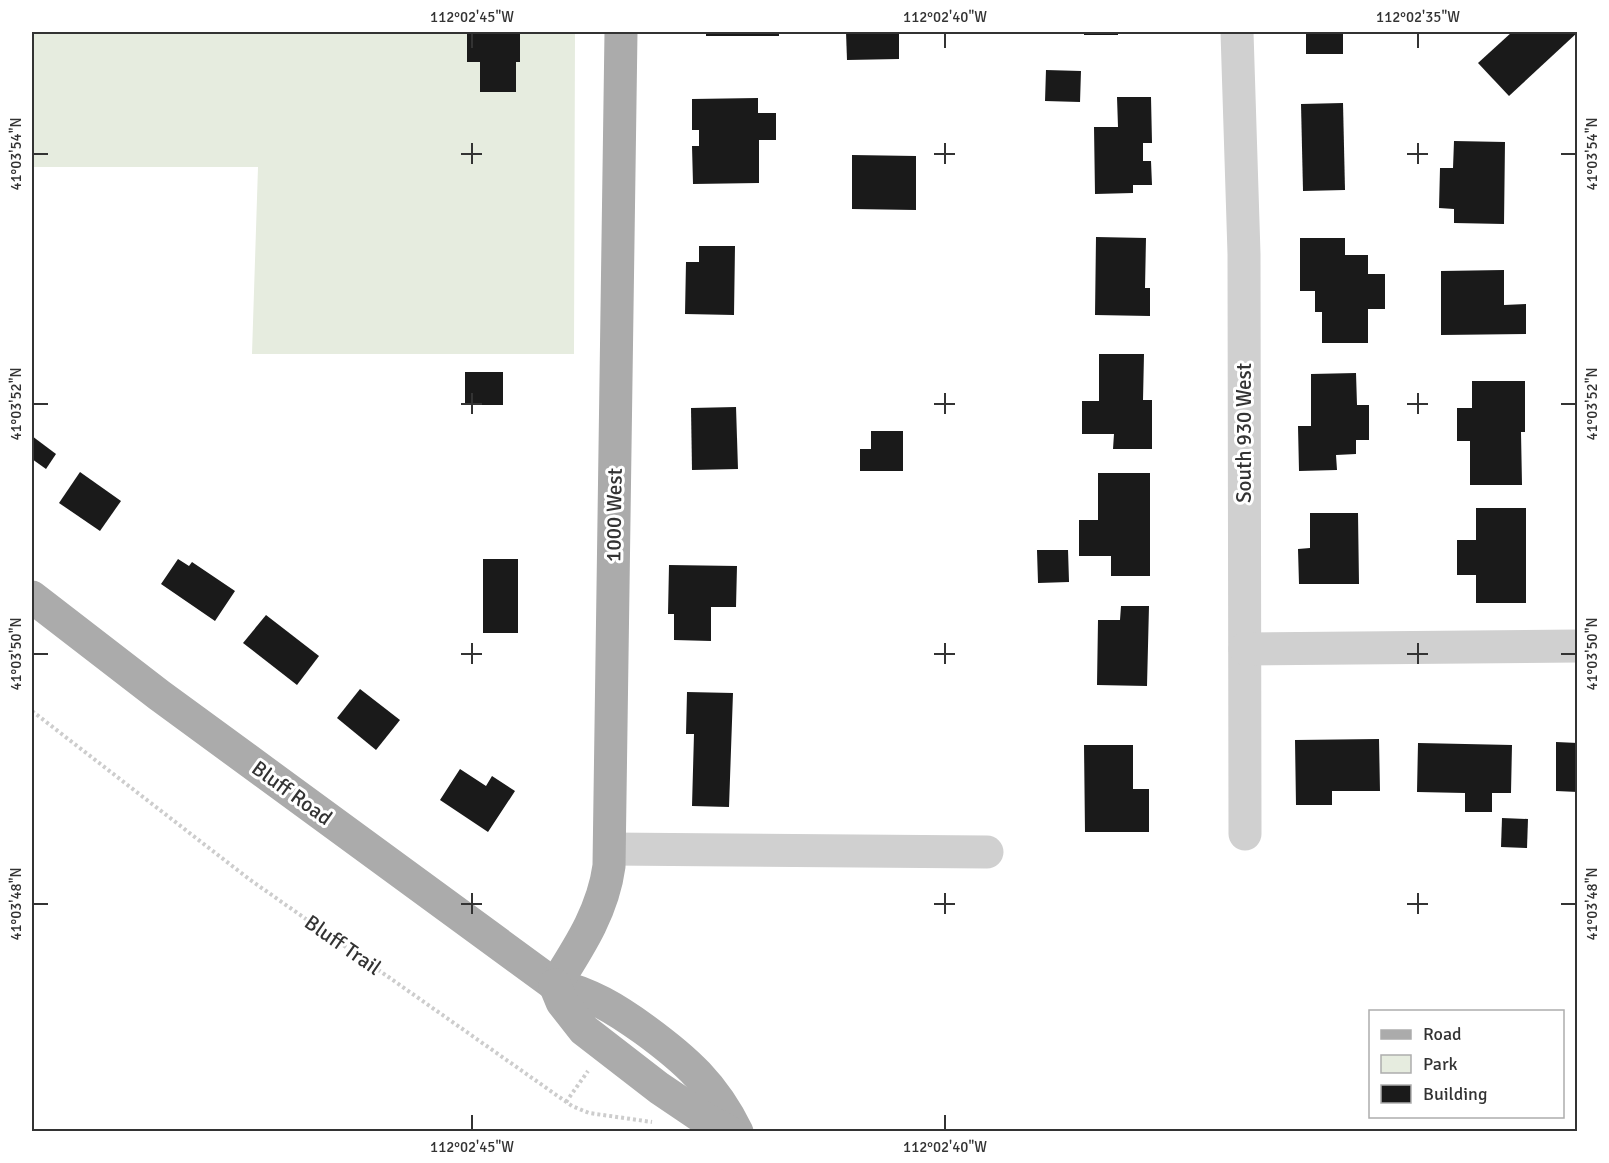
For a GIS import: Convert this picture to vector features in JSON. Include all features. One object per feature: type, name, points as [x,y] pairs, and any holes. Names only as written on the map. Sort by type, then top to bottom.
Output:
[{"type":"main road","name":"1000 West","points":[[555,985],[595,917],[607,881],[610,849],[621,32]]},
{"type":"main road","name":"Bluff Road","points":[[32,597],[178,709],[555,985],[572,989],[605,1003],[678,1054],[716,1094],[737,1131]]},
{"type":"main road","name":"Bluff Road","points":[[555,985],[562,1002],[584,1030],[659,1088],[729,1131]]},
{"type":"street","name":"South 930 West","points":[[1237,32],[1244,254],[1245,834]]},
{"type":"street","points":[[1245,649],[1578,646]]},
{"type":"street","points":[[610,849],[987,852]]},
{"type":"path","name":"Bluff Trail","points":[[32,711],[249,879],[578,1110],[658,1123]]},
{"type":"path","points":[[566,1102],[605,1047]]},
{"type":"green space","points":[[32,32],[575,32],[574,354],[252,354],[258,167],[32,167]]},
{"type":"building","points":[[467,32],[520,32],[520,62],[516,62],[516,92],[480,92],[480,62],[467,62]]},
{"type":"building","points":[[706,32],[779,32],[779,36],[706,36]]},
{"type":"building","points":[[846,32],[899,32],[899,59],[847,60]]},
{"type":"building","points":[[1084,32],[1118,32],[1118,35],[1084,35]]},
{"type":"building","points":[[1306,32],[1343,32],[1343,54],[1306,54]]},
{"type":"building","points":[[1512,32],[1578,32],[1509,96],[1478,63]]},
{"type":"building","points":[[1046,70],[1081,71],[1080,102],[1045,101]]},
{"type":"building","points":[[1117,97],[1151,97],[1152,143],[1143,143],[1143,161],[1151,161],[1152,185],[1133,185],[1133,193],[1095,194],[1094,127],[1118,127]]},
{"type":"building","points":[[758,98],[758,113],[776,113],[776,140],[759,140],[759,183],[693,184],[692,146],[699,146],[699,130],[692,130],[692,99]]},
{"type":"building","points":[[1343,103],[1345,190],[1303,191],[1301,104]]},
{"type":"building","points":[[1454,141],[1505,142],[1504,224],[1454,223],[1454,209],[1439,208],[1440,168],[1453,168]]},
{"type":"building","points":[[852,155],[916,156],[916,210],[852,209]]},
{"type":"building","points":[[1096,237],[1146,238],[1145,288],[1150,288],[1150,316],[1095,315]]},
{"type":"building","points":[[1300,238],[1345,238],[1345,255],[1368,255],[1368,274],[1385,274],[1385,309],[1368,309],[1368,343],[1322,343],[1322,312],[1315,312],[1315,291],[1300,291]]},
{"type":"building","points":[[699,246],[735,246],[734,315],[685,314],[686,262],[699,262]]},
{"type":"building","points":[[1504,270],[1504,305],[1526,304],[1526,334],[1441,335],[1441,271]]},
{"type":"building","points":[[1099,354],[1144,354],[1143,400],[1152,400],[1152,449],[1113,449],[1114,434],[1082,434],[1082,401],[1099,401]]},
{"type":"building","points":[[465,372],[503,372],[503,405],[465,405]]},
{"type":"building","points":[[1356,373],[1357,405],[1369,405],[1369,440],[1356,440],[1356,454],[1336,455],[1337,470],[1299,471],[1298,426],[1311,426],[1311,374]]},
{"type":"building","points":[[1472,381],[1525,381],[1525,432],[1521,432],[1522,485],[1470,485],[1470,441],[1457,441],[1457,408],[1472,408]]},
{"type":"building","points":[[736,407],[738,469],[692,470],[691,408]]},
{"type":"building","points":[[871,431],[903,431],[903,471],[860,471],[860,449],[871,449]]},
{"type":"building","points":[[32,436],[56,454],[46,469],[32,459]]},
{"type":"building","points":[[80,472],[121,501],[100,531],[59,503]]},
{"type":"building","points":[[1098,473],[1150,473],[1150,576],[1111,576],[1111,556],[1079,556],[1079,520],[1098,520]]},
{"type":"building","points":[[1476,508],[1526,508],[1526,603],[1476,603],[1476,575],[1457,575],[1457,540],[1476,540]]},
{"type":"building","points":[[1310,513],[1358,513],[1359,584],[1299,584],[1298,549],[1310,548]]},
{"type":"building","points":[[1037,550],[1068,550],[1069,582],[1038,583]]},
{"type":"building","points":[[178,559],[189,566],[192,562],[235,591],[215,621],[161,584]]},
{"type":"building","points":[[483,559],[518,559],[518,633],[483,633]]},
{"type":"building","points":[[669,565],[737,566],[736,607],[711,607],[711,641],[674,640],[674,614],[668,614]]},
{"type":"building","points":[[1121,606],[1149,606],[1147,686],[1097,685],[1098,620],[1120,620]]},
{"type":"building","points":[[266,615],[319,656],[297,685],[243,643]]},
{"type":"building","points":[[360,689],[400,720],[376,750],[337,718]]},
{"type":"building","points":[[687,692],[733,693],[729,807],[692,806],[694,734],[686,734]]},
{"type":"building","points":[[1379,739],[1380,791],[1332,791],[1332,805],[1296,805],[1295,740]]},
{"type":"building","points":[[1556,742],[1578,743],[1578,792],[1556,791]]},
{"type":"building","points":[[1418,743],[1512,745],[1511,793],[1492,793],[1492,812],[1465,812],[1465,793],[1417,792]]},
{"type":"building","points":[[1084,745],[1133,745],[1133,789],[1149,789],[1149,832],[1085,832]]},
{"type":"building","points":[[460,769],[486,786],[492,776],[515,791],[488,832],[440,800]]},
{"type":"building","points":[[1502,818],[1528,819],[1527,848],[1501,847]]}]
